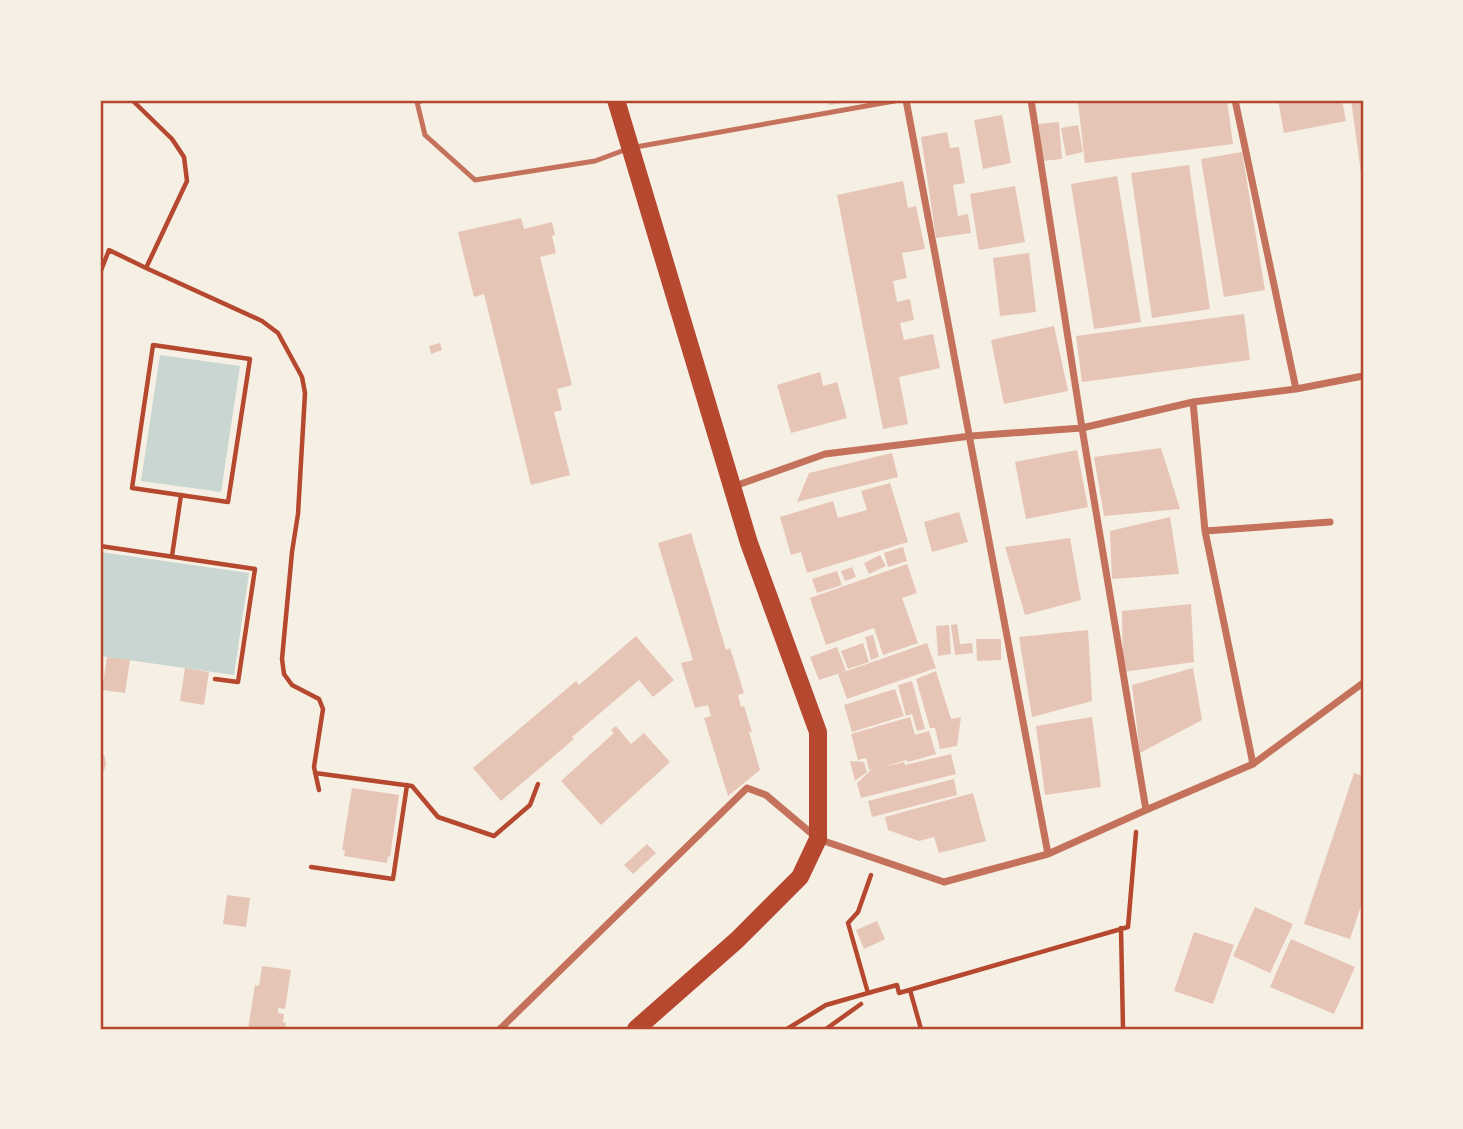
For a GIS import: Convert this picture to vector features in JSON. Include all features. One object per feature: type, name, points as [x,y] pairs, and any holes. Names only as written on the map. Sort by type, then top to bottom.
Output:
[{"type":"main road","points":[[616,100],[749,542],[818,732],[818,839],[800,877],[737,940],[636,1029]]},
{"type":"street","points":[[906,100],[1048,854]]},
{"type":"street","points":[[1031,100],[1146,810]]},
{"type":"street","points":[[1234,100],[1296,389]]},
{"type":"street","points":[[732,487],[825,454],[971,436],[1082,428],[1194,402],[1296,389],[1363,376]]},
{"type":"street","points":[[1194,402],[1205,531],[1253,764]]},
{"type":"street","points":[[1205,531],[1330,522]]},
{"type":"street","points":[[500,1029],[747,788],[766,795],[818,839],[944,882],[1048,854],[1253,764],[1363,683]]},
{"type":"lane","points":[[424,100],[417,102],[425,135],[475,180],[595,160],[631,148],[900,100]]},
{"type":"path","points":[[132,100],[172,139],[184,157],[187,181],[146,268]]},
{"type":"path","points":[[100,273],[109,250],[262,321],[278,333],[302,377],[305,393],[298,514],[282,659],[284,674],[292,685],[319,699],[323,709],[314,767],[319,790]]},
{"type":"path","points":[[153,345],[250,359],[228,502],[181,495],[132,488],[153,345]]},
{"type":"path","points":[[172,556],[181,495]]},
{"type":"path","points":[[100,546],[255,569],[238,682],[215,679]]},
{"type":"path","points":[[315,773],[412,786],[438,817],[494,836],[530,805],[538,784]]},
{"type":"path","points":[[311,867],[393,879],[407,785]]},
{"type":"path","points":[[787,1029],[826,1005],[897,985],[899,993],[1128,927],[1137,814]]},
{"type":"path","points":[[868,993],[848,923],[858,912],[876,859]]},
{"type":"path","points":[[1121,928],[1123,1029]]},
{"type":"path","points":[[910,990],[921,1029]]},
{"type":"path","points":[[826,1029],[861,1004]]},
{"type":"shaded area","points":[[160,355],[240,366],[221,492],[141,481]]},
{"type":"shaded area","points":[[100,552],[249,573],[234,675],[100,656]]},
{"type":"building","points":[[828,100],[856,100],[856,101],[829,105]]},
{"type":"building","points":[[1227,100],[1233,144],[1085,163],[1078,102]]},
{"type":"building","points":[[1278,100],[1342,100],[1346,121],[1284,133]]},
{"type":"building","points":[[1351,100],[1363,100],[1363,180],[1362,180]]},
{"type":"building","points":[[1002,115],[1011,163],[983,169],[974,120]]},
{"type":"building","points":[[1059,122],[1062,159],[1042,161],[1038,124]]},
{"type":"building","points":[[1078,125],[1083,152],[1066,156],[1061,128]]},
{"type":"building","points":[[947,132],[950,148],[959,147],[965,183],[953,185],[958,216],[968,214],[971,233],[936,238],[921,137]]},
{"type":"building","points":[[1242,152],[1265,290],[1224,297],[1201,159]]},
{"type":"building","points":[[1189,165],[1210,309],[1152,318],[1131,173]]},
{"type":"building","points":[[1117,176],[1141,322],[1094,329],[1071,184]]},
{"type":"building","points":[[903,181],[908,208],[916,206],[925,249],[902,253],[907,278],[893,281],[897,302],[910,299],[914,320],[900,323],[904,340],[933,334],[940,368],[899,377],[908,424],[883,429],[837,195]]},
{"type":"building","points":[[1015,186],[1025,242],[979,250],[970,194]]},
{"type":"building","points":[[521,218],[524,229],[552,222],[556,253],[540,257],[572,385],[557,389],[562,410],[554,412],[570,475],[531,485],[484,294],[474,297],[458,232]]},
{"type":"building","points":[[1029,253],[1036,312],[1000,316],[993,258]]},
{"type":"building","points":[[1244,314],[1250,360],[1082,382],[1076,336]]},
{"type":"building","points":[[1054,326],[1068,391],[1004,404],[991,340]]},
{"type":"building","points":[[440,343],[442,350],[431,354],[429,346]]},
{"type":"building","points":[[820,372],[823,386],[837,382],[847,418],[791,433],[777,385]]},
{"type":"building","points":[[1161,448],[1180,509],[1104,516],[1094,457]]},
{"type":"building","points":[[1077,450],[1088,507],[1026,519],[1015,462]]},
{"type":"building","points":[[892,453],[898,477],[797,502],[809,473]]},
{"type":"building","points":[[890,483],[908,542],[807,573],[801,552],[791,555],[780,517],[833,501],[838,518],[867,510],[861,491]]},
{"type":"building","points":[[959,512],[968,542],[932,552],[924,522]]},
{"type":"building","points":[[1170,517],[1179,574],[1112,579],[1110,531]]},
{"type":"building","points":[[691,533],[726,650],[730,648],[744,693],[738,695],[752,732],[749,732],[760,770],[728,796],[704,718],[711,716],[708,705],[695,708],[681,663],[693,660],[658,543]]},
{"type":"building","points":[[1070,538],[1081,600],[1025,615],[1005,547]]},
{"type":"building","points":[[903,547],[907,561],[888,567],[884,553]]},
{"type":"building","points":[[880,555],[886,566],[869,574],[864,563]]},
{"type":"building","points":[[907,564],[917,593],[902,598],[918,643],[883,655],[874,628],[826,645],[810,598]]},
{"type":"building","points":[[852,567],[856,577],[845,581],[841,571]]},
{"type":"building","points":[[837,571],[842,585],[817,593],[812,579]]},
{"type":"building","points":[[1191,604],[1194,662],[1123,672],[1122,611]]},
{"type":"building","points":[[957,624],[960,644],[972,643],[973,653],[955,655],[951,625]]},
{"type":"building","points":[[949,625],[951,654],[938,656],[936,626]]},
{"type":"building","points":[[1088,630],[1092,701],[1032,717],[1019,637]]},
{"type":"building","points":[[873,635],[879,657],[871,660],[865,637]]},
{"type":"building","points":[[636,636],[674,680],[653,697],[639,680],[501,801],[473,768],[576,681],[579,685]]},
{"type":"building","points":[[976,639],[1001,639],[1001,660],[977,661]]},
{"type":"building","points":[[863,643],[869,662],[848,669],[841,651]]},
{"type":"building","points":[[927,643],[936,668],[847,699],[838,674]]},
{"type":"building","points":[[837,647],[846,671],[819,680],[810,657]]},
{"type":"building","points":[[107,657],[130,660],[125,693],[102,690]]},
{"type":"building","points":[[185,668],[209,672],[204,705],[180,701]]},
{"type":"building","points":[[1193,668],[1202,720],[1140,753],[1132,685]]},
{"type":"building","points":[[936,671],[951,719],[961,717],[957,746],[940,749],[935,728],[930,728],[916,679]]},
{"type":"building","points":[[912,681],[925,729],[917,731],[912,714],[906,716],[898,685]]},
{"type":"building","points":[[895,689],[904,716],[852,732],[844,705]]},
{"type":"building","points":[[910,717],[915,735],[929,731],[936,754],[883,767],[904,762],[905,765],[951,754],[956,774],[861,798],[857,783],[872,769],[869,770],[866,758],[858,760],[851,734]]},
{"type":"building","points":[[1092,717],[1101,787],[1045,795],[1036,726]]},
{"type":"building","points":[[616,726],[631,744],[644,733],[670,762],[601,825],[561,781],[614,733],[611,730]]},
{"type":"building","points":[[100,749],[106,764],[104,771],[100,773]]},
{"type":"building","points":[[850,761],[864,762],[867,772],[855,781]]},
{"type":"building","points":[[1354,773],[1363,776],[1363,900],[1350,939],[1304,924]]},
{"type":"building","points":[[954,779],[957,795],[872,817],[868,801]]},
{"type":"building","points":[[352,788],[399,795],[387,863],[344,856],[345,850],[342,850]]},
{"type":"building","points":[[973,793],[986,841],[939,853],[934,837],[919,841],[888,830],[885,817]]},
{"type":"building","points":[[647,844],[656,853],[633,874],[624,865]]},
{"type":"building","points":[[227,895],[250,898],[246,927],[223,924]]},
{"type":"building","points":[[1255,907],[1293,924],[1270,973],[1233,956]]},
{"type":"building","points":[[877,921],[885,939],[864,949],[856,930]]},
{"type":"building","points":[[1194,932],[1234,945],[1213,1004],[1174,991]]},
{"type":"building","points":[[1291,939],[1355,967],[1334,1014],[1270,987]]},
{"type":"building","points":[[262,966],[291,970],[285,1009],[278,1008],[278,1013],[284,1014],[285,1029],[248,1029],[255,985],[259,986]]}]
